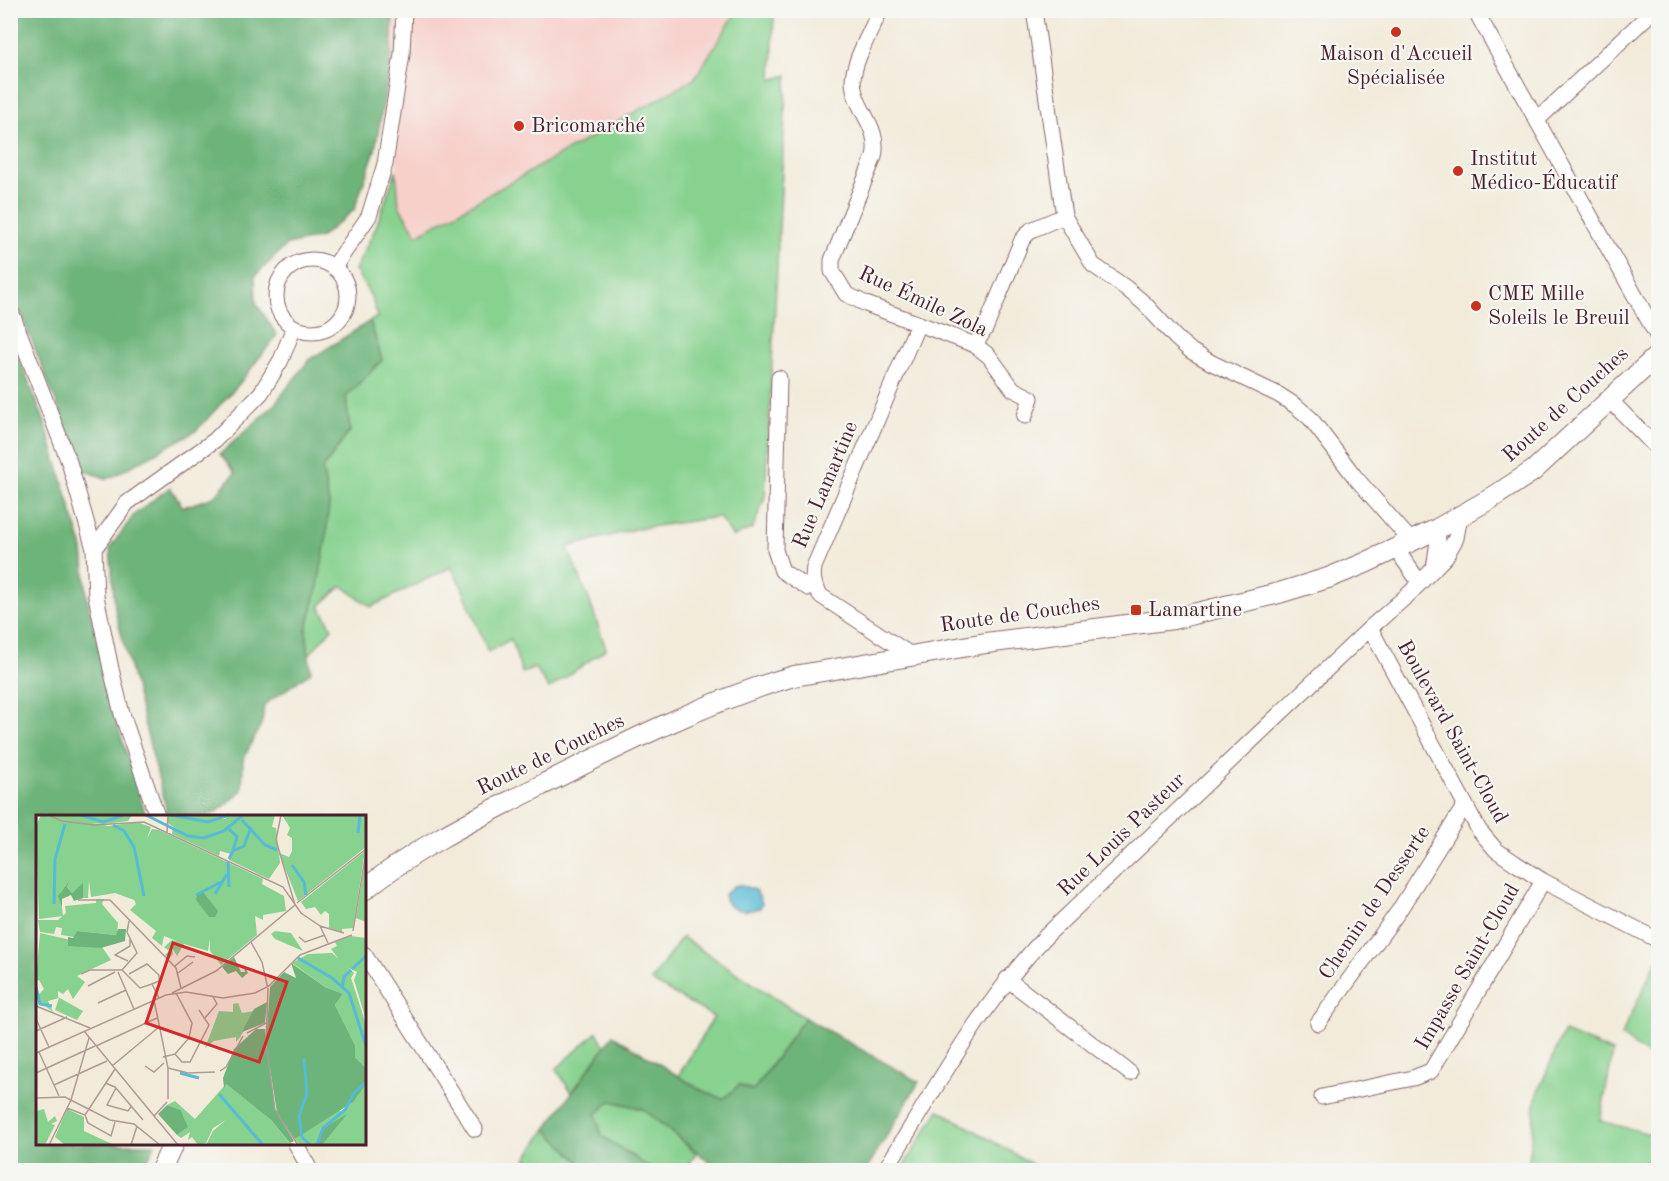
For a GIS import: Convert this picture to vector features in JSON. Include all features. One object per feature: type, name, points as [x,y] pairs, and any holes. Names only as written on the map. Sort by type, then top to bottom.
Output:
[{"type":"main road","name":"Route de Couches","points":[[366,889],[445,834],[597,757],[707,707],[768,683],[794,675],[987,643],[1173,619],[1279,594],[1328,578],[1437,529],[1533,471],[1659,355]]},
{"type":"main road","points":[[161,1170],[172,1145]]},
{"type":"street","points":[[334,267],[369,216],[385,164],[402,54],[404,10]]},
{"type":"street","name":"Rue Émile Zola","points":[[880,10],[853,79],[859,103],[874,133],[877,146],[832,260],[832,271],[846,294],[866,304],[975,345],[989,356],[1013,389],[1031,398],[1025,416]]},
{"type":"street","points":[[1034,10],[1064,216],[1093,265],[1145,304],[1191,351],[1279,395],[1296,405],[1310,418],[1404,545],[1420,583]]},
{"type":"street","points":[[1475,10],[1659,337]]},
{"type":"street","points":[[1537,120],[1654,10]]},
{"type":"street","points":[[975,345],[985,328],[1022,240],[1031,230],[1064,216]]},
{"type":"street","points":[[307,260],[320,261],[334,267],[341,274],[348,297],[341,318],[334,326],[324,331],[302,332],[294,327],[283,318],[277,307],[275,295],[278,282],[295,264],[307,260]]},
{"type":"street","points":[[10,309],[69,462],[94,549],[96,596],[122,714],[156,815]]},
{"type":"street","name":"Rue Lamartine","points":[[814,587],[814,567],[918,324]]},
{"type":"street","points":[[94,549],[127,503],[215,440],[261,393],[281,360],[294,327]]},
{"type":"street","points":[[779,378],[775,550],[782,571],[808,588],[814,587],[834,606],[910,656]]},
{"type":"street","points":[[1610,400],[1659,449]]},
{"type":"street","name":"Rue Louis Pasteur","points":[[885,1170],[964,1040],[1007,979],[1047,935],[1420,583],[1446,556],[1456,538],[1460,516]]},
{"type":"street","points":[[1434,568],[1438,542],[1437,529]]},
{"type":"street","name":"Boulevard Saint-Cloud","points":[[1370,628],[1479,830],[1496,850],[1543,881],[1659,940]]},
{"type":"street","name":"Chemin de Desserte","points":[[1318,1023],[1398,912],[1465,805]]},
{"type":"street","name":"Impasse Saint-Cloud","points":[[1322,1097],[1413,1078],[1431,1071],[1543,881]]},
{"type":"street","points":[[366,957],[476,1129]]},
{"type":"street","points":[[1007,979],[1130,1073]]},
{"type":"street","points":[[297,1145],[310,1170]]},
{"type":"shaded area","points":[[393,11],[737,11],[694,78],[417,235],[399,206],[391,59]]},
{"type":"green space","points":[[11,10],[393,11],[391,59],[375,150],[354,210],[321,237],[287,245],[255,276],[256,303],[277,335],[239,384],[196,431],[108,479],[83,470],[11,288]]},
{"type":"green space","points":[[737,11],[774,11],[772,80],[787,75],[765,497],[753,528],[733,537],[719,517],[635,529],[567,547],[589,599],[606,649],[549,689],[535,668],[522,673],[511,639],[488,652],[461,585],[451,567],[371,607],[342,586],[320,606],[332,628],[309,655],[306,631],[318,586],[329,503],[322,469],[350,431],[346,397],[382,360],[370,321],[378,317],[371,296],[355,270],[376,227],[396,170],[399,206],[417,235],[694,79]]},
{"type":"green space","points":[[370,321],[382,360],[346,397],[350,431],[322,469],[329,503],[326,540],[318,586],[306,631],[311,672],[264,705],[262,722],[243,760],[242,790],[223,807],[209,815],[168,815],[115,609],[110,548],[134,515],[170,487],[183,507],[214,497],[235,473],[220,454],[273,406],[309,360]]},
{"type":"green space","points":[[10,335],[44,420],[83,549],[87,599],[119,730],[146,815],[36,815],[36,1145],[155,1145],[143,1170],[11,1170]]},
{"type":"green space","points":[[682,937],[805,1018],[753,1091],[723,1099],[699,1089],[678,1076],[714,1017],[651,981]]},
{"type":"green space","points":[[1658,958],[1658,1063],[1621,1036]]},
{"type":"green space","points":[[805,1018],[919,1082],[866,1170],[719,1170],[643,1109],[611,1101],[596,1114],[602,1136],[653,1170],[593,1170],[584,1166],[546,1129],[613,1035],[699,1089],[723,1099],[739,1085],[753,1091]]},
{"type":"green space","points":[[597,1032],[605,1047],[572,1093],[556,1069]]},
{"type":"green space","points":[[1564,1032],[1613,1052],[1600,1121],[1658,1136],[1658,1170],[1528,1170],[1536,1096]]},
{"type":"green space","points":[[611,1101],[643,1109],[696,1153],[686,1170],[653,1170],[602,1136],[596,1114]]},
{"type":"green space","points":[[939,1110],[1042,1170],[901,1170]]},
{"type":"green space","points":[[546,1129],[584,1166],[593,1170],[544,1170],[526,1159]]},
{"type":"water","points":[[740,885],[756,890],[762,903],[760,908],[738,910],[729,905],[724,895],[734,886]]},
{"type":"place","name":"Maison d'Accueil Spécialisée","points":[[1396,32]]},
{"type":"place","name":"Bricomarché","points":[[519,126]]},
{"type":"place","name":"Institut Médico-Éducatif","points":[[1458,171]]},
{"type":"place","name":"CME Mille Soleils le Breuil","points":[[1476,306]]},
{"type":"place","name":"Lamartine","points":[[1136,610]]}]
